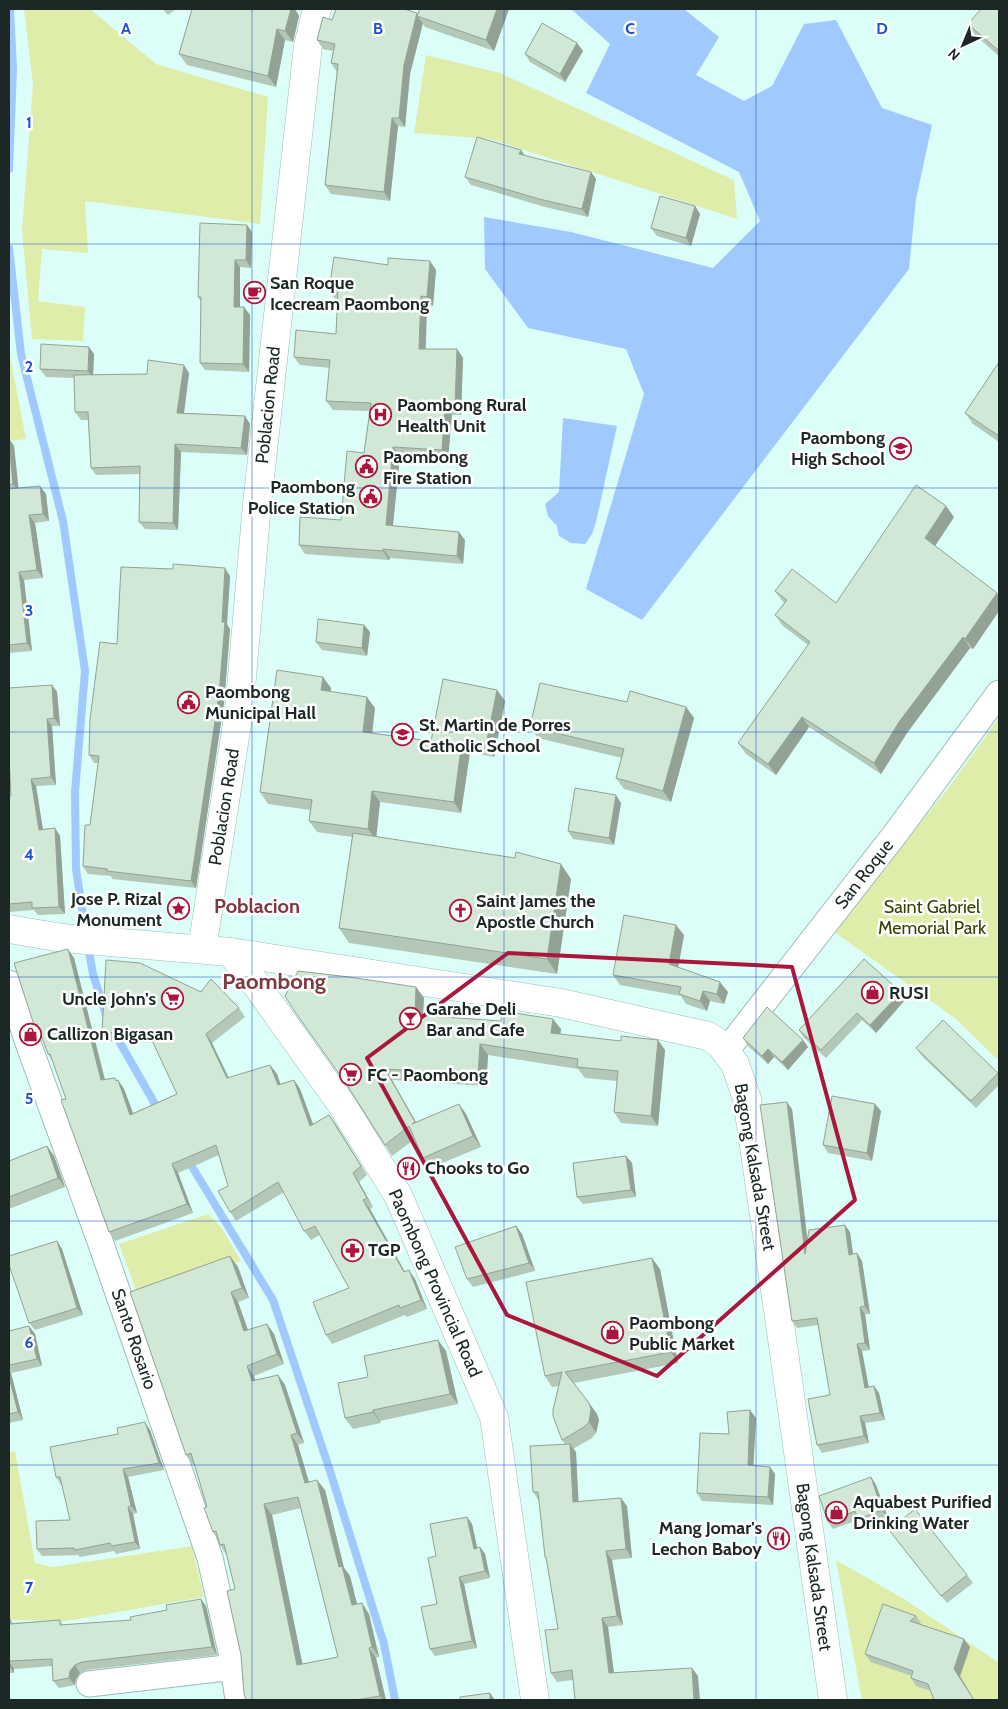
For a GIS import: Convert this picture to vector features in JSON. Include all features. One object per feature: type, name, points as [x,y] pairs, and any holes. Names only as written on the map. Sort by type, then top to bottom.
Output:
[{"type":"main road","name":"Poblacion Road","points":[[202,949],[239,711],[258,504],[308,46],[317,9]]},
{"type":"main road","points":[[9,929],[62,938],[230,952]]},
{"type":"main road","name":"Bagong Kalsada Street","points":[[230,952],[561,1003],[708,1036],[720,1044],[726,1051],[735,1064],[746,1099],[833,1700]]},
{"type":"main road","name":"Paombong Provincial Road","points":[[230,952],[250,976],[342,1104],[398,1195],[494,1417],[535,1700]]},
{"type":"street","name":"San Roque","points":[[726,1051],[896,833],[999,693]]},
{"type":"street","name":"Santo Rosario","points":[[9,982],[28,1043],[101,1244],[210,1558],[234,1667],[238,1700]]},
{"type":"street","points":[[89,1684],[234,1667]]},
{"type":"highlighted area","points":[[508,953],[792,967],[855,1200],[657,1376],[507,1315],[367,1058]]},
{"type":"green space","points":[[24,9],[90,9],[156,64],[268,97],[260,224],[85,201],[88,253],[42,249],[38,301],[85,307],[83,341],[32,339],[22,230],[33,84]]},
{"type":"green space","points":[[426,55],[500,73],[734,180],[737,219],[490,139],[414,133]]},
{"type":"green space","points":[[9,351],[26,439],[9,441]]},
{"type":"green space","name":"Saint Gabriel Memorial Park","points":[[999,718],[999,1061],[956,1019],[833,931],[947,790]]},
{"type":"green space","points":[[208,1214],[221,1227],[241,1261],[138,1296],[119,1244]]},
{"type":"green space","points":[[15,1451],[35,1563],[53,1567],[192,1546],[204,1597],[66,1621],[9,1620],[9,1452]]},
{"type":"green space","points":[[836,1560],[904,1599],[999,1663],[999,1700],[862,1700]]},
{"type":"water","points":[[571,9],[684,9],[719,37],[696,75],[744,101],[772,86],[804,24],[836,20],[882,108],[932,125],[916,199],[909,269],[642,620],[586,589],[644,394],[626,349],[528,328],[485,269],[484,217],[571,232],[713,268],[760,221],[739,172],[586,93],[610,44]]},
{"type":"water","points":[[563,418],[617,426],[596,522],[592,534],[585,544],[571,543],[559,536],[557,526],[548,516],[545,504],[559,492]]},
{"type":"building","points":[[192,9],[291,9],[285,31],[277,29],[268,76],[179,54]]},
{"type":"building","points":[[336,9],[404,9],[417,13],[404,65],[399,118],[392,118],[384,192],[325,185],[338,64],[331,63],[335,44],[317,40],[323,17],[332,20]]},
{"type":"building","points":[[420,9],[497,9],[486,40],[417,16]]},
{"type":"building","points":[[981,9],[999,9],[999,51],[968,24]]},
{"type":"building","points":[[542,23],[577,43],[560,74],[525,54]]},
{"type":"building","points":[[477,137],[521,150],[519,154],[591,172],[582,209],[539,199],[465,177]]},
{"type":"building","points":[[660,196],[695,206],[686,238],[651,228]]},
{"type":"building","points":[[200,223],[247,225],[246,260],[235,260],[234,307],[244,307],[243,364],[200,363],[201,297],[198,297]]},
{"type":"building","points":[[334,257],[388,265],[388,258],[430,261],[427,297],[421,296],[419,349],[457,349],[455,407],[445,406],[442,450],[393,447],[386,525],[459,532],[457,556],[383,549],[383,551],[299,545],[300,517],[341,520],[347,451],[364,453],[371,403],[326,401],[330,360],[294,357],[296,330],[336,334],[338,291],[329,290]]},
{"type":"building","points":[[41,344],[89,347],[88,371],[40,369]]},
{"type":"building","points":[[148,360],[184,365],[177,413],[245,416],[241,448],[175,444],[173,523],[139,522],[140,466],[91,468],[88,412],[75,412],[74,375],[147,374]]},
{"type":"building","points":[[999,362],[999,436],[965,413]]},
{"type":"building","points":[[9,442],[13,484],[9,485]]},
{"type":"building","points":[[916,485],[946,506],[925,538],[997,593],[965,639],[963,637],[899,722],[874,763],[802,717],[768,764],[738,743],[810,642],[775,615],[787,600],[775,591],[792,569],[836,603]]},
{"type":"building","points":[[40,486],[43,514],[29,515],[37,570],[19,572],[27,643],[9,645],[9,489]]},
{"type":"building","points":[[173,564],[225,568],[222,622],[225,622],[219,695],[191,881],[107,871],[107,869],[83,866],[85,825],[90,825],[99,756],[89,755],[90,719],[100,642],[117,644],[121,567],[173,569]]},
{"type":"building","points":[[318,619],[364,625],[362,648],[316,642]]},
{"type":"building","points":[[277,670],[323,677],[321,690],[367,697],[363,732],[431,741],[443,679],[497,690],[486,745],[462,741],[454,802],[372,791],[368,829],[309,821],[312,800],[260,792]]},
{"type":"building","points":[[540,683],[627,702],[630,691],[686,707],[663,791],[616,778],[624,749],[530,727]]},
{"type":"building","points":[[52,685],[54,718],[47,719],[51,777],[31,779],[39,830],[55,828],[59,907],[32,908],[32,902],[9,904],[9,796],[11,796],[9,688]]},
{"type":"building","points":[[575,788],[616,795],[609,838],[568,831]]},
{"type":"building","name":"Saint James the Apostle Church","points":[[353,833],[515,858],[516,852],[561,864],[547,959],[339,928]]},
{"type":"building","points":[[624,915],[676,925],[669,964],[720,982],[717,994],[703,991],[700,1001],[679,994],[681,987],[613,975]]},
{"type":"building","points":[[68,949],[101,1080],[115,1078],[116,1081],[118,1080],[130,1115],[177,1094],[149,1034],[102,1032],[106,960],[140,963],[201,992],[211,979],[239,1008],[206,1034],[227,1078],[270,1065],[278,1085],[294,1080],[310,1126],[329,1115],[361,1166],[353,1173],[367,1198],[363,1200],[404,1272],[409,1270],[421,1300],[400,1308],[399,1305],[326,1335],[313,1302],[349,1288],[315,1226],[304,1231],[278,1182],[230,1212],[218,1191],[228,1186],[216,1145],[172,1164],[187,1204],[109,1232],[61,1100],[66,1099],[50,1054],[48,1054],[37,1024],[34,1025],[14,963]]},
{"type":"building","points":[[864,959],[901,992],[870,1025],[857,1013],[821,1050],[799,1030]]},
{"type":"building","points":[[298,971],[416,987],[415,1015],[501,1021],[502,1011],[553,1019],[551,1033],[621,1041],[621,1036],[658,1040],[651,1116],[614,1112],[618,1071],[577,1067],[578,1059],[480,1044],[478,1075],[385,1069],[415,1122],[412,1124],[459,1104],[473,1136],[423,1158],[409,1126],[385,1145],[347,1085],[285,996]]},
{"type":"building","points":[[767,1007],[803,1040],[782,1062],[768,1049],[762,1056],[743,1038]]},
{"type":"building","points":[[943,1020],[998,1073],[971,1101],[916,1048]]},
{"type":"building","points":[[832,1096],[875,1104],[867,1153],[823,1145]]},
{"type":"building","points":[[787,1102],[805,1254],[809,1230],[845,1225],[849,1255],[857,1253],[865,1306],[860,1307],[865,1343],[857,1344],[865,1388],[874,1386],[880,1413],[860,1416],[864,1436],[817,1445],[808,1399],[830,1395],[817,1318],[792,1321],[760,1105]]},
{"type":"building","points":[[47,1146],[58,1178],[9,1197],[9,1161]]},
{"type":"building","points":[[626,1156],[631,1190],[577,1197],[573,1163]]},
{"type":"building","points":[[516,1226],[529,1263],[467,1279],[455,1247]]},
{"type":"building","points":[[57,1241],[77,1308],[29,1323],[9,1265],[9,1256]]},
{"type":"building","points":[[230,1256],[242,1288],[231,1292],[244,1331],[267,1324],[277,1354],[247,1366],[252,1381],[278,1375],[297,1433],[291,1435],[305,1483],[317,1480],[339,1567],[342,1566],[352,1605],[362,1603],[372,1647],[369,1648],[380,1696],[356,1700],[246,1700],[241,1655],[227,1591],[235,1589],[224,1544],[220,1545],[216,1531],[213,1532],[204,1508],[207,1507],[191,1453],[186,1455],[130,1292]],"holes":[[[298,1497],[338,1657],[297,1665],[264,1504]]]},
{"type":"building","points":[[652,1258],[671,1352],[565,1372],[589,1403],[591,1409],[589,1422],[562,1440],[553,1416],[553,1410],[562,1372],[545,1376],[526,1282]]},
{"type":"building","points":[[29,1326],[37,1359],[9,1365],[9,1331]]},
{"type":"building","points":[[438,1340],[450,1394],[373,1410],[373,1412],[345,1418],[338,1383],[368,1377],[364,1356]]},
{"type":"building","points":[[9,1377],[18,1412],[9,1414]]},
{"type":"building","points":[[750,1410],[748,1465],[770,1467],[768,1497],[697,1493],[700,1433],[729,1434],[727,1412]]},
{"type":"building","points":[[145,1422],[159,1463],[123,1469],[131,1506],[128,1507],[135,1542],[111,1546],[110,1543],[75,1550],[74,1548],[37,1549],[36,1521],[70,1520],[60,1477],[56,1477],[50,1447],[118,1434],[117,1428]]},
{"type":"building","points":[[570,1444],[573,1502],[621,1498],[626,1549],[606,1551],[617,1616],[602,1618],[609,1673],[692,1668],[694,1700],[575,1700],[572,1670],[551,1673],[545,1630],[558,1629],[545,1557],[538,1492],[533,1492],[530,1446]]},
{"type":"building","points":[[871,1477],[882,1510],[858,1519],[855,1511],[828,1522],[819,1496]]},
{"type":"building","points":[[915,1509],[967,1575],[941,1596],[889,1530]]},
{"type":"building","points":[[467,1517],[474,1549],[480,1547],[485,1571],[459,1577],[472,1641],[430,1649],[421,1607],[437,1604],[428,1558],[436,1556],[430,1524]]},
{"type":"building","points":[[201,1599],[212,1647],[82,1662],[75,1665],[70,1671],[69,1678],[53,1681],[52,1659],[9,1661],[9,1619],[10,1624],[60,1620],[60,1625],[131,1620],[130,1617],[167,1610],[166,1605]]},
{"type":"building","points":[[883,1604],[916,1616],[910,1621],[964,1639],[954,1669],[974,1700],[934,1700],[928,1684],[911,1678],[913,1671],[865,1654]]},
{"type":"building","points":[[490,1693],[490,1700],[460,1700],[460,1697]]},
{"type":"waterway","points":[[9,169],[13,69],[10,9]]},
{"type":"waterway","points":[[9,248],[21,354],[63,521],[85,671],[75,792],[76,869],[86,935]]},
{"type":"waterway","points":[[88,946],[93,974],[106,1015]]},
{"type":"waterway","points":[[115,1034],[159,1111]]},
{"type":"waterway","points":[[188,1160],[273,1300],[330,1471],[384,1644],[395,1700]]},
{"type":"place","name":"San Roque Icecream Paombong","points":[[254,293]]},
{"type":"place","name":"Paombong Rural Health Unit","points":[[381,415]]},
{"type":"place","name":"Paombong High School","points":[[901,448]]},
{"type":"place","name":"Paombong Fire Station","points":[[367,467]]},
{"type":"place","name":"Paombong Police Station","points":[[371,497]]},
{"type":"place","name":"Paombong Municipal Hall","points":[[189,702]]},
{"type":"place","name":"St. Martin de Porres Catholic School","points":[[403,735]]},
{"type":"place","name":"Jose P. Rizal Monument","points":[[178,909]]},
{"type":"place","name":"Saint James the Apostle Church","points":[[460,911]]},
{"type":"place","name":"RUSI","points":[[873,993]]},
{"type":"place","name":"Uncle John's","points":[[172,999]]},
{"type":"place","name":"Garahe Deli Bar and Cafe","points":[[410,1019]]},
{"type":"place","name":"Callizon Bigasan","points":[[31,1034]]},
{"type":"place","name":"FC - Paombong","points":[[351,1075]]},
{"type":"place","name":"Chooks to Go","points":[[409,1168]]},
{"type":"place","name":"TGP","points":[[352,1250]]},
{"type":"place","name":"Paombong Public Market","points":[[613,1333]]},
{"type":"place","name":"Aquabest Purified Drinking Water","points":[[837,1512]]},
{"type":"place","name":"Mang Jomar's Lechon Baboy","points":[[778,1538]]},
{"type":"district","name":"Poblacion","points":[[257,906]]},
{"type":"district","name":"Paombong","points":[[274,981]]}]
